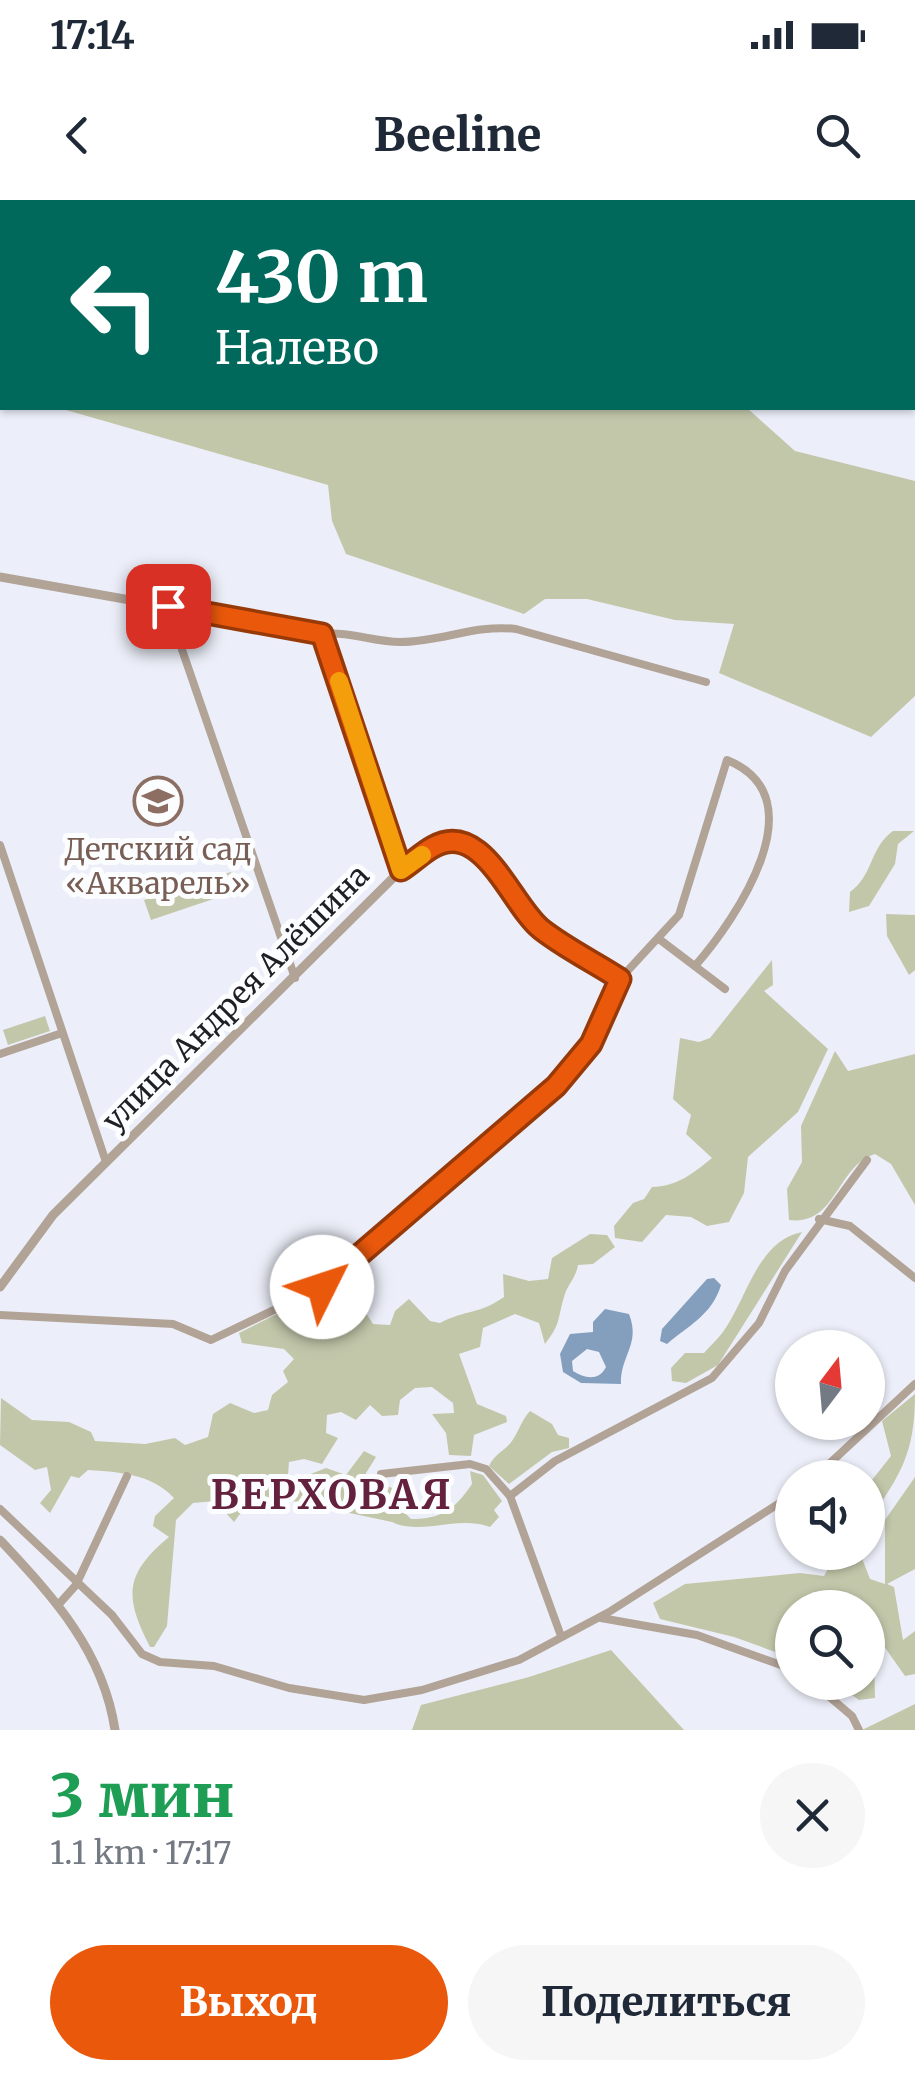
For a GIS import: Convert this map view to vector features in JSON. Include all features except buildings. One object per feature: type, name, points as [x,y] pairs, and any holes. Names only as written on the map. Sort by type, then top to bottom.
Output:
[{"type":"street","points":[[0,578],[322,634],[338,632],[398,642],[488,626],[516,628],[706,682]]},
{"type":"street","points":[[168,606],[294,978]]},
{"type":"street","points":[[322,634],[401,870],[432,847],[448,842],[464,844],[482,854],[538,927],[620,979]]},
{"type":"street","points":[[1,1315],[173,1324],[211,1340],[322,1287],[556,1086],[591,1044],[620,979],[679,915],[690,890],[727,760],[741,766],[766,788],[771,817],[746,900],[696,966]]},
{"type":"street","points":[[0,845],[106,1162]]},
{"type":"street","name":"улица Андрея Алёшина","points":[[0,1286],[53,1216],[401,870]]},
{"type":"street","points":[[659,939],[725,989]]},
{"type":"street","points":[[0,1054],[62,1034]]},
{"type":"street","points":[[510,1496],[555,1461],[712,1378],[758,1323],[785,1271],[867,1160]]},
{"type":"street","points":[[820,1220],[850,1226],[915,1278]]},
{"type":"street","points":[[833,1460],[915,1384]]},
{"type":"street","points":[[381,1474],[470,1464],[486,1470],[510,1496],[561,1636]]},
{"type":"street","points":[[59,1604],[76,1585],[127,1476]]},
{"type":"street","points":[[0,1509],[112,1615],[142,1654],[160,1662],[214,1666],[288,1688],[364,1700],[482,1674],[519,1660],[596,1618],[775,1506]]},
{"type":"street","points":[[0,1540],[59,1604],[91,1653],[115,1730]]},
{"type":"street","points":[[596,1618],[631,1620],[697,1635],[775,1663]]},
{"type":"street","points":[[833,1700],[852,1716],[858,1730]]},
{"type":"green space","points":[[66,410],[749,410],[795,451],[915,481],[915,696],[871,737],[719,673],[734,624],[675,620],[587,599],[545,599],[524,614],[346,554],[332,521],[328,485]]},
{"type":"green space","points":[[893,831],[914,831],[898,844],[895,864],[869,906],[849,912],[850,892]]},
{"type":"green space","points":[[231,872],[237,891],[151,920],[144,900]]},
{"type":"green space","points":[[886,914],[915,915],[915,970],[909,975],[887,936]]},
{"type":"green space","points":[[772,960],[773,985],[764,991],[828,1049],[798,1112],[748,1157],[744,1193],[729,1222],[707,1226],[691,1217],[666,1215],[642,1242],[615,1238],[614,1226],[652,1187],[677,1182],[712,1158],[686,1134],[691,1115],[673,1099],[680,1038],[699,1042],[710,1038]]},
{"type":"green space","points":[[45,1016],[50,1031],[8,1045],[3,1030]]},
{"type":"green space","points":[[835,1051],[848,1071],[915,1054],[915,1205],[891,1164],[875,1154],[852,1170],[817,1214],[789,1220],[787,1189],[802,1162],[801,1126]]},
{"type":"green space","points":[[802,1232],[718,1365],[686,1383],[672,1381],[671,1368],[685,1353],[704,1353],[723,1332],[755,1272],[774,1246]]},
{"type":"green space","points":[[590,1234],[607,1235],[615,1247],[593,1264],[578,1265],[556,1326],[545,1344],[539,1323],[515,1314],[483,1328],[480,1347],[459,1354],[477,1404],[506,1416],[507,1422],[474,1435],[471,1456],[449,1455],[446,1433],[432,1414],[454,1413],[453,1403],[432,1387],[415,1388],[400,1400],[398,1415],[382,1416],[370,1405],[356,1420],[341,1412],[327,1415],[326,1433],[338,1438],[322,1464],[304,1459],[289,1462],[288,1475],[298,1479],[326,1468],[346,1475],[364,1451],[376,1457],[366,1473],[372,1482],[362,1492],[369,1499],[378,1483],[395,1489],[397,1505],[411,1519],[447,1511],[472,1484],[470,1471],[483,1475],[502,1501],[494,1510],[499,1517],[490,1527],[465,1523],[403,1526],[293,1501],[260,1510],[246,1506],[234,1522],[215,1501],[193,1503],[176,1520],[167,1626],[154,1647],[150,1647],[136,1614],[133,1588],[143,1563],[169,1537],[153,1526],[155,1516],[174,1498],[145,1479],[88,1470],[79,1478],[71,1476],[50,1513],[40,1503],[51,1490],[47,1467],[35,1470],[0,1445],[1,1398],[32,1420],[69,1422],[91,1432],[95,1441],[145,1444],[175,1438],[185,1445],[208,1437],[213,1414],[230,1403],[254,1413],[268,1410],[272,1395],[288,1382],[283,1371],[294,1359],[284,1349],[242,1343],[239,1333],[316,1294],[313,1322],[326,1326],[364,1310],[373,1324],[390,1325],[395,1311],[409,1299],[430,1321],[440,1323],[504,1297],[503,1274],[529,1281],[548,1279],[552,1258]]},
{"type":"green space","points":[[915,1394],[909,1448],[885,1496],[885,1464],[891,1456],[885,1419]]},
{"type":"green space","points":[[530,1411],[552,1424],[558,1435],[569,1438],[569,1448],[552,1452],[509,1484],[489,1466],[512,1441]]},
{"type":"green space","points":[[915,1477],[915,1569],[887,1584],[894,1587],[903,1640],[915,1631],[915,1674],[905,1676],[885,1648],[885,1590],[775,1590],[775,1652],[734,1637],[660,1619],[653,1603],[685,1584],[800,1573],[824,1576],[827,1570],[867,1570],[870,1579],[885,1584],[885,1520]]},
{"type":"green space","points":[[611,1650],[684,1730],[412,1730],[421,1705],[529,1677]]},
{"type":"green space","points":[[915,1704],[915,1730],[862,1730]]},
{"type":"water","points":[[714,1278],[721,1285],[706,1312],[667,1344],[660,1341],[662,1329],[707,1279]]},
{"type":"water","points":[[605,1309],[629,1314],[633,1334],[621,1384],[581,1383],[563,1372],[560,1354],[570,1334],[593,1332],[593,1322]],"holes":[[[587,1349],[599,1352],[606,1367],[600,1375],[587,1377],[573,1371],[572,1361]]]},
{"type":"slow traffic","points":[[339,681],[401,870],[422,855]]},
{"type":"place","name":"Детский сад «Акварель»","points":[[158,801]]},
{"type":"district","name":"ВЕРХОВАЯ","points":[[332,1495]]},
{"type":"route","points":[[168,606],[322,634],[401,870],[432,847],[448,842],[464,844],[482,854],[538,927],[620,979],[591,1044],[556,1086],[322,1287]]}]
